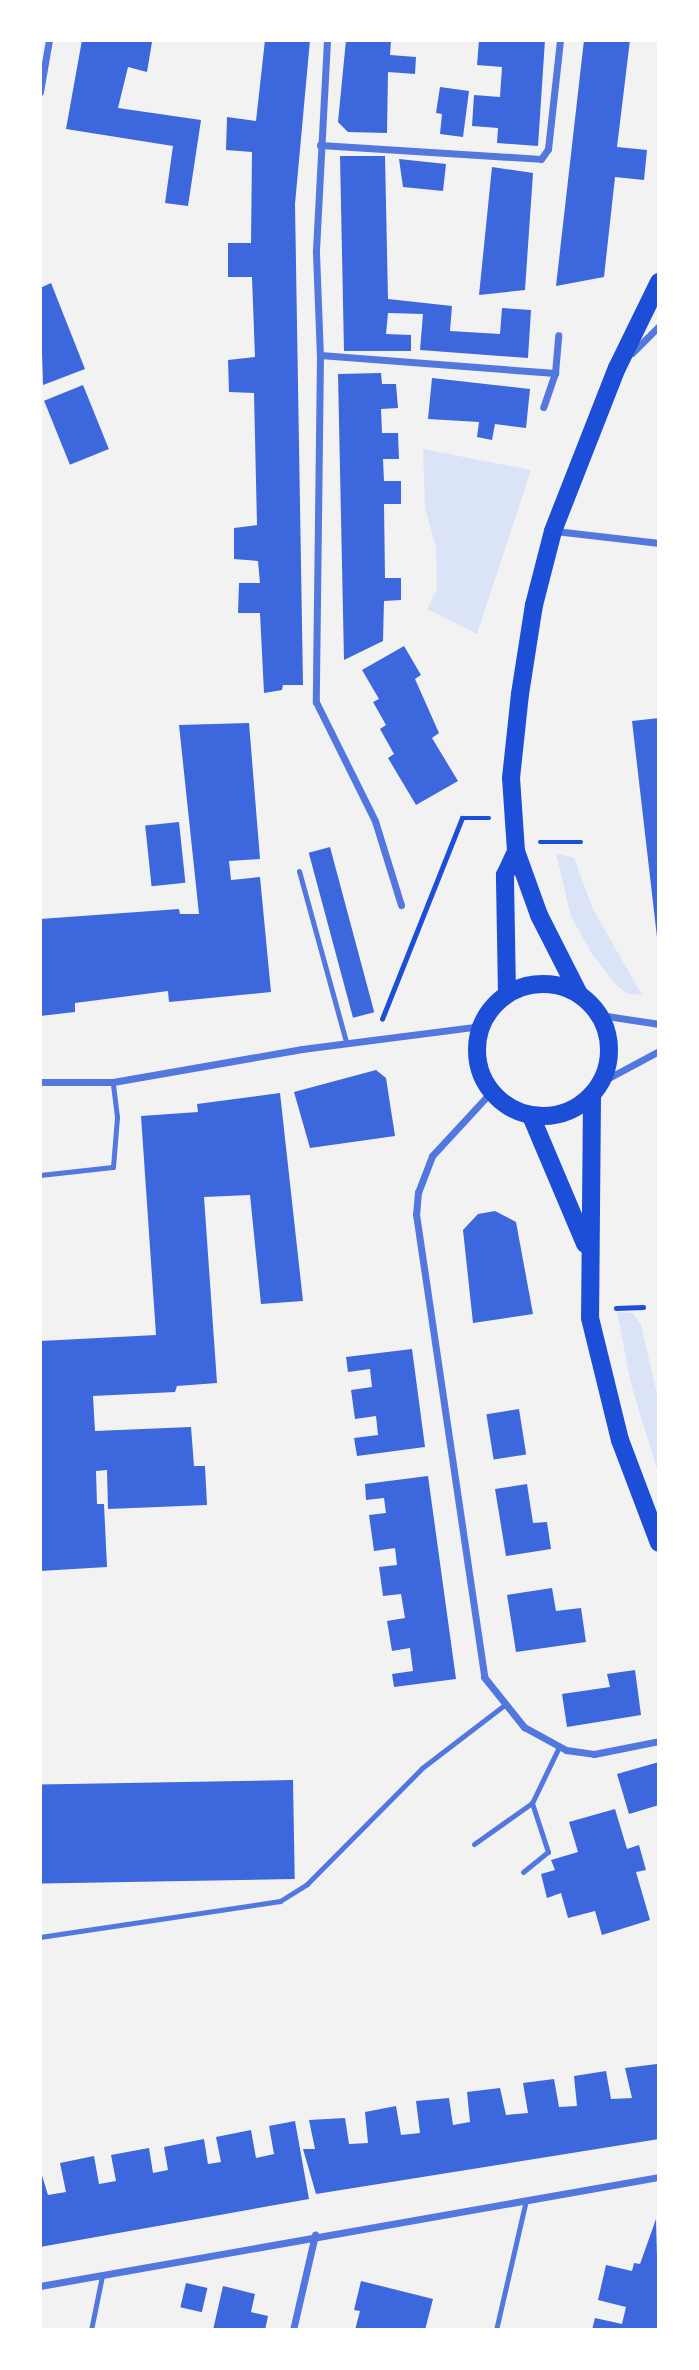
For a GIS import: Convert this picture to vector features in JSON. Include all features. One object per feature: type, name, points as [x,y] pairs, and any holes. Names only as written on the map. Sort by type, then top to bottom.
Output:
[{"type":"main road","points":[[579,994],[543,984],[507,994],[481,1026],[477,1049],[480,1072],[491,1092],[516,1111],[531,1116],[553,1116],[574,1110],[592,1096],[603,1081],[609,1059],[609,1036],[600,1016],[579,994],[539,915],[516,851],[511,778],[526,644],[553,531],[617,368],[659,282]]},
{"type":"main road","points":[[507,994],[505,875],[516,851]]},
{"type":"main road","points":[[592,1096],[588,1251],[590,1318],[620,1440],[659,1543]]},
{"type":"main road","points":[[531,1116],[588,1251]]},
{"type":"street","points":[[40,92],[49,40]]},
{"type":"street","points":[[327,40],[316,253],[320,355],[316,702],[375,821],[401,905]]},
{"type":"street","points":[[320,145],[541,159],[548,149],[559,40]]},
{"type":"street","points":[[617,368],[659,326]]},
{"type":"street","points":[[543,407],[555,373],[558,335]]},
{"type":"street","points":[[320,355],[555,373]]},
{"type":"street","points":[[553,531],[659,543]]},
{"type":"street","points":[[600,1016],[659,1024]]},
{"type":"street","points":[[40,1082],[113,1082],[346,1042],[481,1026]]},
{"type":"street","points":[[603,1081],[659,1051]]},
{"type":"street","points":[[491,1092],[432,1156],[418,1192],[416,1214],[485,1677],[503,1706],[524,1727],[559,1747],[594,1754],[659,1741]]},
{"type":"street","points":[[40,2286],[527,2197],[659,2177]]},
{"type":"street","points":[[293,2330],[315,2235]]},
{"type":"lane","points":[[299,871],[346,1042]]},
{"type":"lane","points":[[40,1175],[113,1167],[117,1117],[113,1082]]},
{"type":"lane","points":[[40,1937],[280,1901],[307,1884],[422,1768],[503,1706]]},
{"type":"lane","points":[[474,1844],[531,1803],[559,1747]]},
{"type":"lane","points":[[523,1872],[548,1852],[531,1803]]},
{"type":"lane","points":[[496,2330],[527,2197]]},
{"type":"lane","points":[[90,2330],[102,2276]]},
{"type":"path","points":[[374,1038],[462,818],[503,818],[513,830]]},
{"type":"shaded area","points":[[423,449],[531,470],[477,634],[427,609],[437,589],[436,547],[425,508]]},
{"type":"shaded area","points":[[556,853],[574,858],[593,909],[642,995],[628,994],[617,986],[592,954],[571,917]]},
{"type":"shaded area","points":[[617,1312],[633,1313],[641,1325],[659,1402],[659,1476],[631,1384]]},
{"type":"building","points":[[82,40],[152,42],[147,72],[128,67],[118,108],[201,120],[188,206],[165,203],[173,146],[66,129]]},
{"type":"building","points":[[265,40],[310,40],[295,204],[303,685],[283,685],[282,690],[264,693],[260,613],[238,613],[239,583],[260,583],[258,561],[234,559],[234,528],[257,525],[254,393],[229,392],[228,360],[255,357],[252,277],[228,277],[228,243],[251,243],[252,152],[226,150],[227,117],[256,121]]},
{"type":"building","points":[[346,40],[391,40],[390,55],[416,57],[415,74],[388,72],[387,133],[348,132],[338,122]]},
{"type":"building","points":[[479,40],[545,40],[538,146],[497,143],[498,128],[472,126],[474,95],[500,97],[502,67],[477,65]]},
{"type":"building","points":[[584,40],[630,40],[617,147],[647,150],[644,180],[615,177],[604,277],[556,286]]},
{"type":"building","points":[[440,87],[469,91],[463,137],[440,134],[442,114],[436,113]]},
{"type":"building","points":[[340,156],[385,156],[388,299],[452,306],[450,331],[500,334],[502,308],[531,310],[528,358],[420,350],[423,314],[388,313],[386,334],[411,335],[411,351],[344,351]]},
{"type":"building","points":[[399,159],[446,164],[443,191],[403,187]]},
{"type":"building","points":[[492,167],[533,173],[525,290],[479,295]]},
{"type":"building","points":[[51,283],[85,369],[43,385],[40,288]]},
{"type":"building","points":[[381,373],[382,384],[396,384],[398,408],[381,409],[382,433],[398,433],[399,459],[383,459],[384,481],[401,481],[401,504],[384,504],[385,578],[401,578],[401,600],[384,601],[383,641],[344,660],[338,374]]},
{"type":"building","points":[[432,378],[530,389],[526,428],[495,424],[492,440],[477,437],[479,422],[428,419]]},
{"type":"building","points":[[83,385],[109,449],[70,465],[44,401]]},
{"type":"building","points":[[404,646],[421,675],[415,679],[439,733],[432,738],[458,781],[416,805],[388,758],[394,754],[380,729],[386,725],[373,702],[379,699],[362,670]]},
{"type":"building","points":[[659,718],[659,937],[657,937],[632,721]]},
{"type":"building","points":[[249,723],[260,859],[229,861],[231,880],[260,877],[271,992],[169,1002],[168,991],[75,1003],[75,1012],[40,1016],[40,919],[179,909],[180,914],[199,914],[179,725]]},
{"type":"building","points":[[179,822],[185,883],[152,886],[145,826]]},
{"type":"building","points":[[330,847],[374,1012],[353,1018],[309,853]]},
{"type":"building","points":[[376,1070],[386,1078],[395,1136],[310,1148],[294,1092]]},
{"type":"building","points":[[280,1093],[303,1301],[261,1304],[250,1195],[204,1197],[217,1383],[177,1386],[175,1392],[93,1396],[95,1431],[191,1427],[194,1466],[205,1466],[207,1505],[108,1509],[107,1470],[96,1471],[97,1504],[104,1504],[107,1567],[40,1571],[40,1341],[156,1335],[141,1116],[198,1112],[197,1104]]},
{"type":"building","points":[[495,1211],[516,1222],[533,1314],[473,1323],[463,1230],[478,1214]]},
{"type":"building","points":[[412,1349],[425,1447],[357,1456],[354,1438],[378,1435],[376,1416],[355,1419],[351,1390],[372,1387],[370,1369],[348,1372],[346,1357]]},
{"type":"building","points":[[519,1409],[526,1454],[494,1460],[486,1414]]},
{"type":"building","points":[[428,1476],[456,1679],[394,1687],[392,1674],[413,1671],[410,1648],[392,1651],[387,1621],[405,1618],[401,1594],[383,1596],[379,1567],[397,1565],[395,1548],[374,1551],[369,1515],[386,1513],[384,1498],[366,1500],[365,1484]]},
{"type":"building","points":[[527,1484],[533,1523],[547,1522],[551,1549],[506,1556],[495,1489]]},
{"type":"building","points":[[552,1588],[556,1611],[581,1608],[586,1642],[516,1652],[507,1595]]},
{"type":"building","points":[[635,1670],[641,1715],[567,1727],[562,1694],[610,1687],[607,1674]]},
{"type":"building","points":[[659,1762],[659,1805],[629,1814],[617,1774]]},
{"type":"building","points":[[293,1780],[295,1879],[42,1883],[40,1784]]},
{"type":"building","points":[[615,1809],[627,1849],[639,1845],[646,1870],[636,1872],[650,1920],[602,1935],[595,1911],[568,1918],[561,1893],[547,1898],[541,1874],[555,1870],[551,1860],[578,1852],[569,1822]]},
{"type":"building","points":[[657,2064],[659,2139],[316,2194],[303,2149],[315,2149],[309,2120],[345,2118],[349,2144],[368,2143],[365,2112],[396,2106],[401,2135],[420,2133],[416,2101],[449,2098],[453,2125],[470,2122],[467,2092],[500,2088],[506,2115],[528,2113],[523,2083],[554,2079],[559,2107],[577,2106],[574,2076],[606,2071],[611,2099],[632,2098],[625,2068]]},
{"type":"building","points":[[295,2121],[309,2199],[40,2247],[40,2169],[48,2195],[66,2192],[60,2163],[94,2156],[99,2184],[116,2181],[111,2155],[149,2148],[153,2173],[168,2170],[164,2147],[204,2139],[208,2164],[221,2162],[216,2137],[251,2130],[256,2158],[274,2154],[269,2126]]},
{"type":"building","points":[[656,2219],[659,2330],[592,2330],[595,2318],[622,2324],[626,2307],[598,2300],[606,2265],[632,2271],[634,2263],[640,2264]]},
{"type":"building","points":[[361,2281],[433,2299],[425,2330],[355,2330],[360,2311],[354,2310]]},
{"type":"building","points":[[186,2283],[207,2288],[202,2312],[180,2307]]},
{"type":"building","points":[[223,2286],[255,2294],[251,2312],[268,2316],[265,2330],[213,2330]]}]
